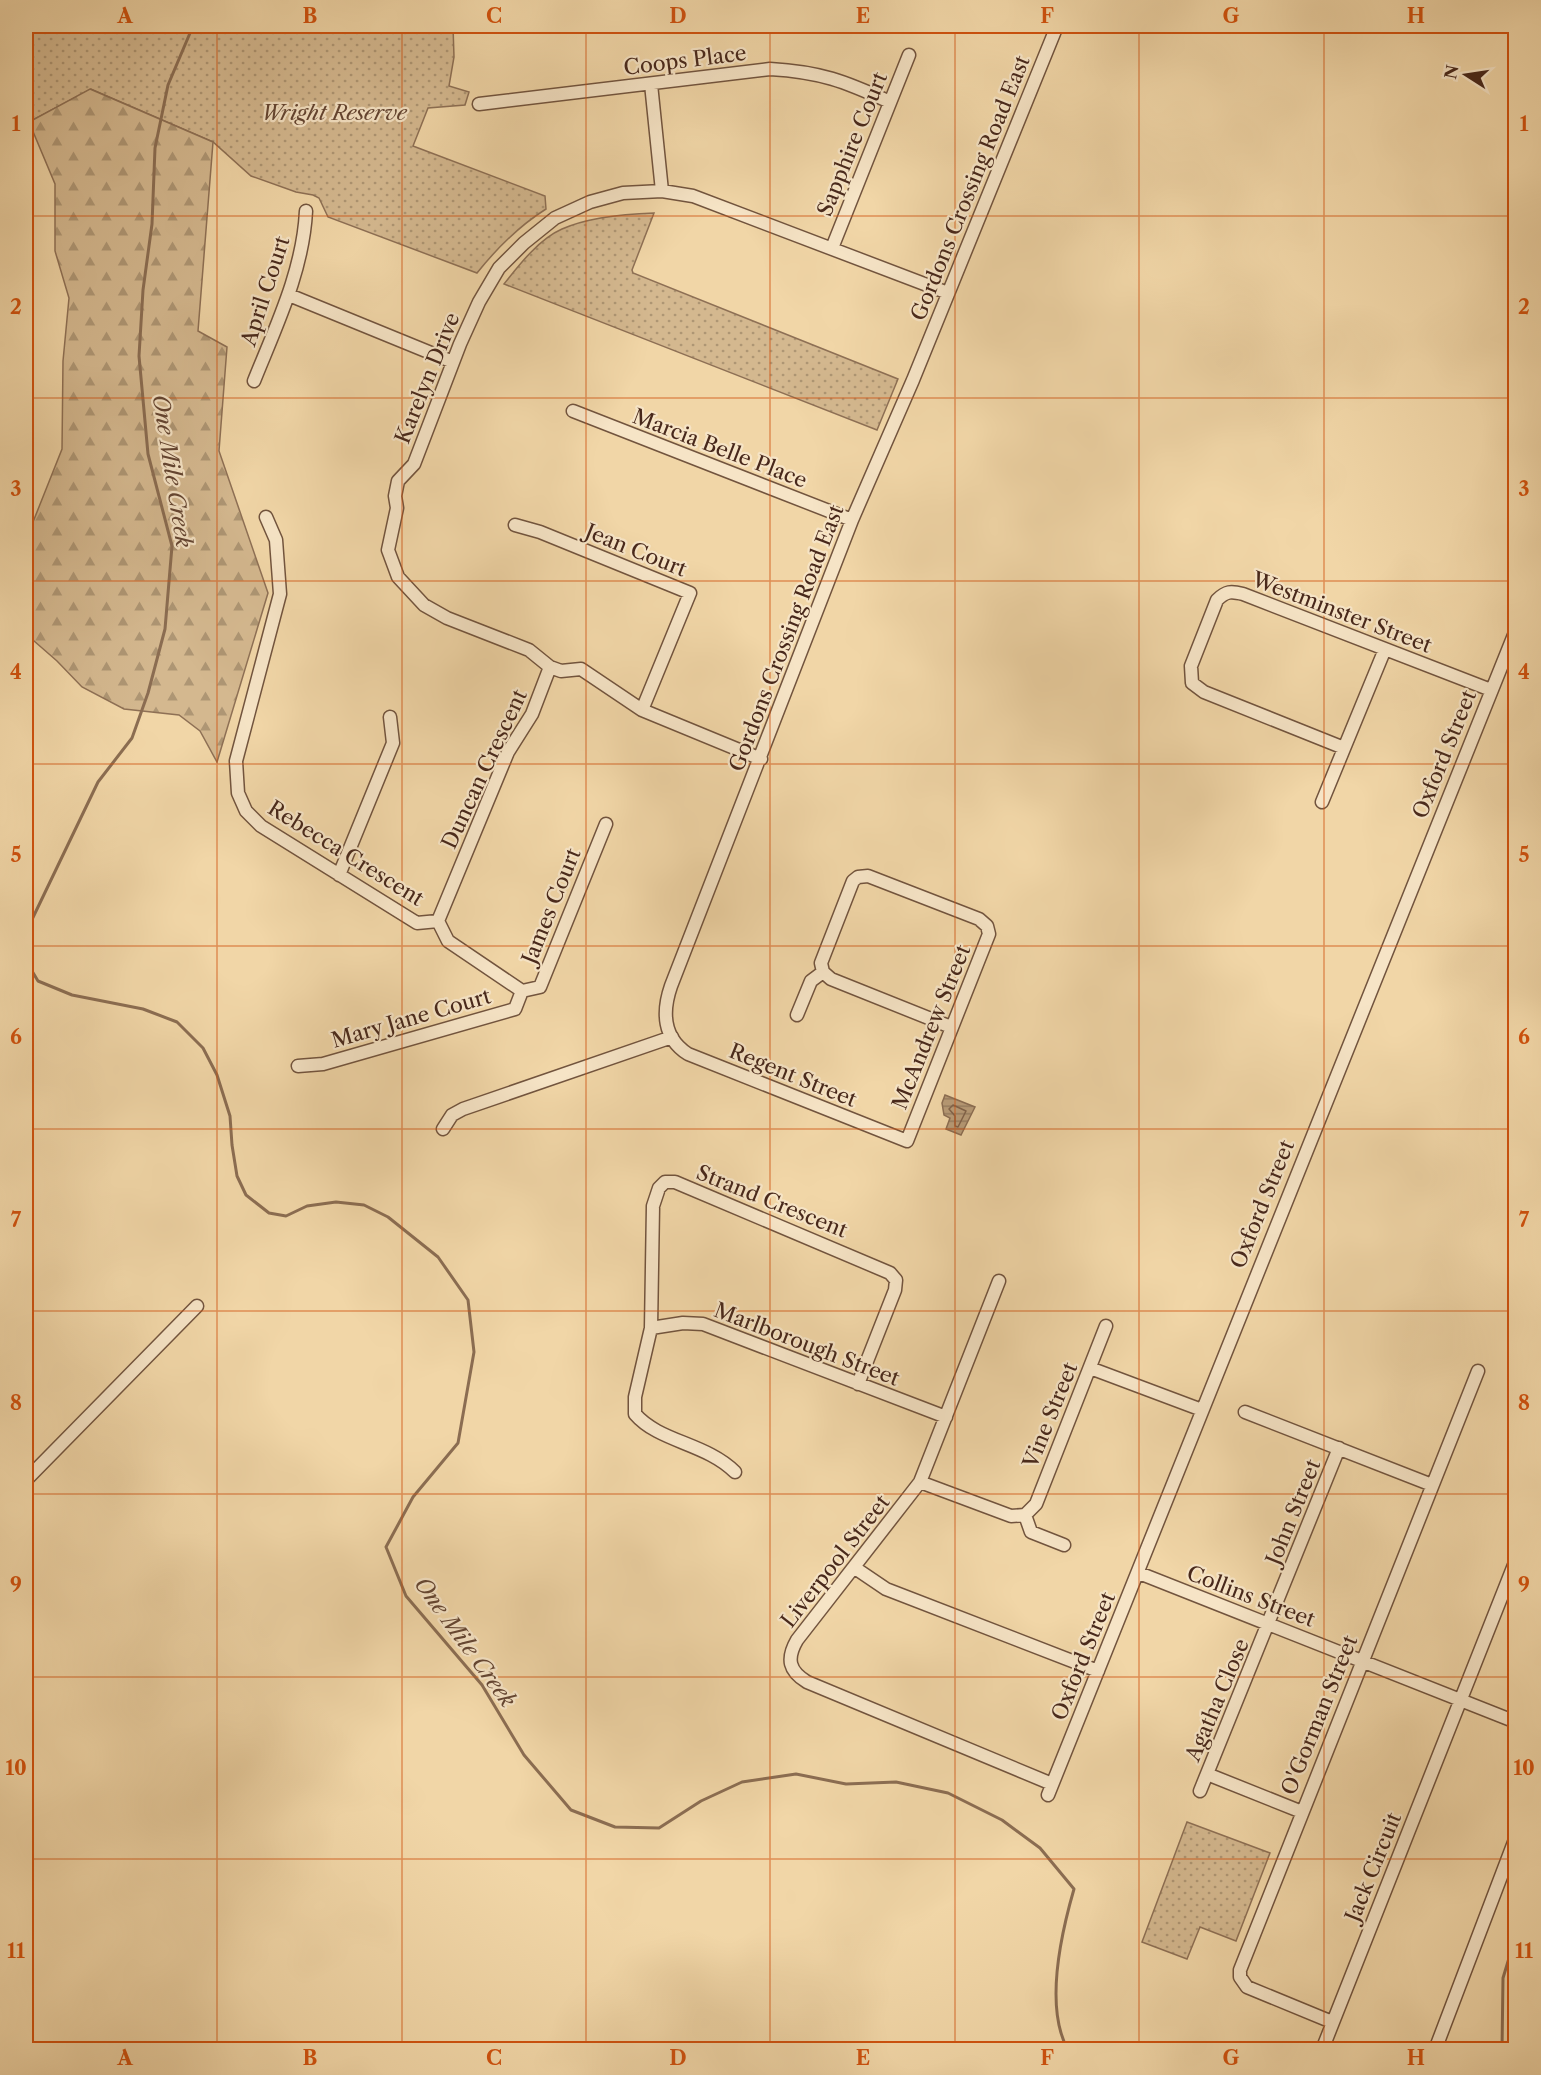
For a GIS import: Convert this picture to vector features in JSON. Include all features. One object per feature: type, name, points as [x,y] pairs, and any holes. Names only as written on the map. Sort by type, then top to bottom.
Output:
[{"type":"street","name":"Gordons Crossing Road East","points":[[672,1037],[665,1017],[668,996],[852,519],[948,293],[1057,26]]},
{"type":"street","name":"Sapphire Court","points":[[832,248],[909,55]]},
{"type":"street","name":"Coops Place","points":[[479,104],[770,69],[807,71],[831,76],[890,102]]},
{"type":"street","points":[[651,84],[662,191]]},
{"type":"street","name":"Karelyn Drive","points":[[550,667],[529,650],[447,618],[424,605],[398,577],[388,550],[397,508],[395,496],[398,481],[414,464],[479,302],[499,268],[524,243],[555,218],[590,202],[623,194],[662,191],[693,196],[948,293]]},
{"type":"street","name":"April Court","points":[[254,381],[289,295],[305,237],[306,211]]},
{"type":"street","points":[[289,295],[453,362]]},
{"type":"street","name":"Marcia Belle Place","points":[[573,411],[852,519]]},
{"type":"street","name":"Rebecca Crescent","points":[[266,517],[276,540],[280,594],[236,761],[238,793],[246,811],[261,826],[417,922],[438,921],[448,941],[522,991]]},
{"type":"street","name":"Jean Court","points":[[515,525],[540,532],[690,593],[642,710]]},
{"type":"street","name":"Westminster Street","points":[[1344,748],[1204,692],[1192,683],[1191,666],[1217,600],[1230,591],[1243,594],[1491,690]]},
{"type":"street","name":"Oxford Street","points":[[1050,1790],[1515,630]]},
{"type":"street","points":[[1322,802],[1385,649]]},
{"type":"street","points":[[550,667],[561,671],[581,669],[642,710],[761,759]]},
{"type":"street","name":"Duncan Crescent","points":[[438,921],[508,752],[532,714],[550,667]]},
{"type":"street","points":[[339,875],[393,743],[390,717]]},
{"type":"street","name":"James Court","points":[[522,991],[540,987],[606,824]]},
{"type":"street","name":"McAndrew Street","points":[[823,972],[821,963],[854,881],[862,876],[873,876],[979,919],[987,927],[988,938],[907,1141]]},
{"type":"street","points":[[797,1015],[811,981],[823,972],[831,979],[951,1027]]},
{"type":"street","name":"Mary Jane Court","points":[[298,1066],[323,1064],[515,1009],[522,991]]},
{"type":"street","points":[[443,1129],[452,1115],[463,1109],[672,1037]]},
{"type":"street","name":"Regent Street","points":[[672,1037],[681,1049],[695,1057],[907,1141]]},
{"type":"street","name":"Strand Crescent","points":[[651,1328],[653,1206],[659,1188],[665,1182],[675,1182],[890,1272],[896,1280],[895,1290],[858,1384]]},
{"type":"street","name":"Liverpool Street","points":[[999,1281],[920,1482],[791,1650],[792,1669],[797,1676],[826,1690],[1050,1790]]},
{"type":"street","points":[[26,1480],[197,1306]]},
{"type":"street","name":"Marlborough Street","points":[[651,1328],[683,1323],[703,1324],[946,1417]]},
{"type":"street","name":"Vine Street","points":[[1025,1515],[1036,1504],[1106,1326]]},
{"type":"street","points":[[651,1328],[635,1397],[635,1414],[644,1425],[721,1458],[735,1472]]},
{"type":"street","points":[[1090,1368],[1202,1410]]},
{"type":"street","name":"O'Gorman Street","points":[[1332,2022],[1247,1987],[1240,1977],[1241,1964],[1478,1371]]},
{"type":"street","name":"John Street","points":[[1245,1412],[1432,1485]]},
{"type":"street","name":"John Street","points":[[1270,1624],[1339,1448]]},
{"type":"street","points":[[920,1482],[1011,1516],[1025,1515],[1031,1532],[1064,1545]]},
{"type":"street","name":"Jack Circuit","points":[[1322,2049],[1515,1560]]},
{"type":"street","points":[[855,1568],[886,1589],[1098,1671]]},
{"type":"street","name":"Collins Street","points":[[1138,1573],[1515,1722]]},
{"type":"street","name":"Agatha Close","points":[[1200,1791],[1270,1624]]},
{"type":"street","points":[[1208,1773],[1302,1812]]},
{"type":"street","points":[[1435,2049],[1515,1837]]},
{"type":"green space","name":"Wright Reserve","points":[[26,26],[453,26],[454,57],[449,86],[469,92],[465,105],[428,108],[413,146],[545,196],[546,209],[509,238],[477,273],[328,217],[319,198],[251,176],[213,142],[91,89],[29,122],[26,118]]},
{"type":"green space","points":[[90,89],[213,142],[198,331],[227,347],[219,451],[268,593],[217,762],[200,731],[179,715],[124,709],[82,687],[26,634],[26,551],[33,522],[62,449],[63,361],[69,298],[55,251],[55,184],[29,122]]},
{"type":"green space","points":[[654,213],[632,270],[633,273],[898,379],[877,430],[504,284],[537,246],[562,229],[595,219]]},
{"type":"green space","points":[[1187,1822],[1270,1853],[1236,1941],[1200,1927],[1187,1959],[1142,1942]]},
{"type":"water","points":[[945,1095],[975,1107],[961,1135],[946,1129],[950,1118],[944,1115],[942,1103]]},
{"type":"waterway","name":"One Mile Creek","points":[[26,932],[98,782],[132,738],[148,693],[165,629],[172,546],[148,454],[139,356],[143,290],[152,224],[155,148],[168,85],[193,26]]},
{"type":"waterway","name":"One Mile Creek","points":[[26,961],[38,981],[72,995],[143,1009],[177,1022],[203,1048],[217,1075],[230,1116],[237,1176],[246,1195],[269,1213],[286,1216],[307,1206],[336,1202],[364,1205],[388,1217],[438,1257],[468,1300],[474,1352],[458,1443],[413,1497],[386,1547],[406,1596],[482,1685],[524,1755],[571,1810],[615,1827],[659,1828],[701,1801],[742,1782],[796,1774],[846,1784],[896,1782],[948,1793],[1002,1820],[1040,1848],[1074,1889],[1060,1948],[1056,1992],[1061,2033],[1068,2050]]},
{"type":"waterway","name":"One Mile Creek","points":[[1502,2050],[1503,1978],[1516,1935]]}]
